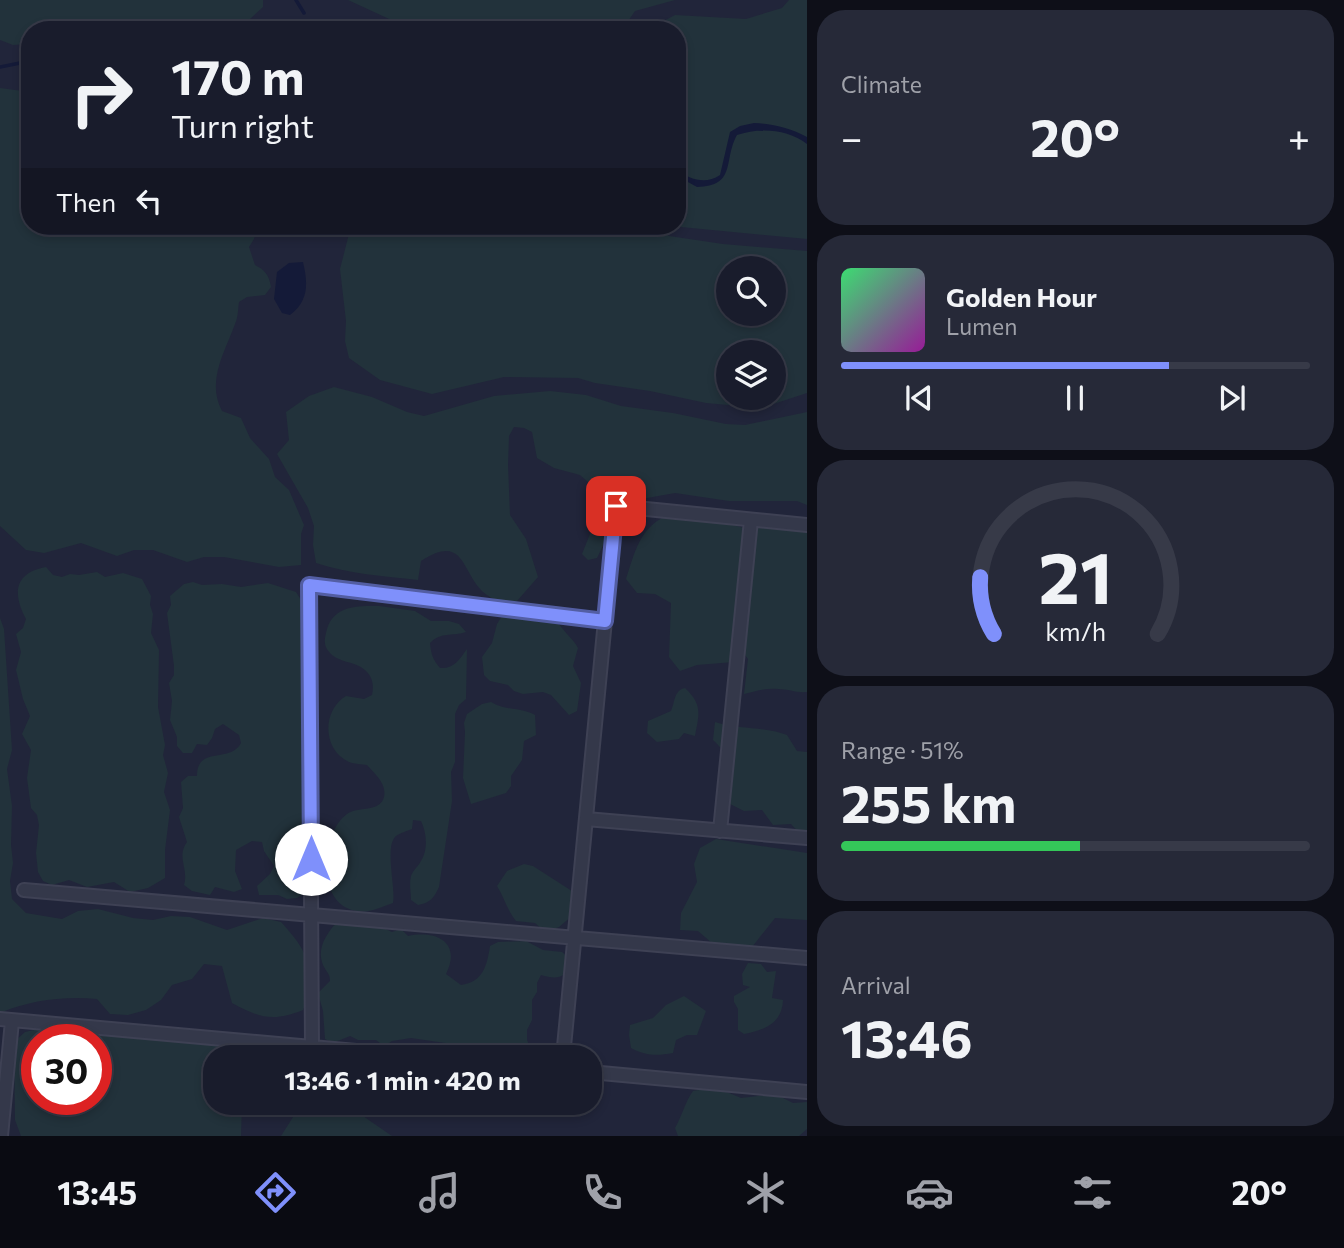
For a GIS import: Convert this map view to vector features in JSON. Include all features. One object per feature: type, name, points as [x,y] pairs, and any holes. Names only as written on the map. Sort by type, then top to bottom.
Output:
[{"type":"street","points":[[564,1045],[616,506],[807,525]]},
{"type":"street","points":[[720,831],[751,520]]},
{"type":"street","points":[[312,1045],[309,585],[605,621]]},
{"type":"street","points":[[586,819],[807,838]]},
{"type":"street","points":[[24,890],[311,913],[574,940],[807,958]]},
{"type":"street","points":[[1,1136],[6,1020],[289,1045]]},
{"type":"street","points":[[602,1073],[807,1092]]},
{"type":"shaded area","points":[[0,0],[263,0],[263,7],[250,19],[240,21],[21,21],[21,45],[13,45],[0,40]]},
{"type":"shaded area","points":[[348,0],[675,0],[635,11],[628,21],[394,21]]},
{"type":"shaded area","points":[[789,0],[807,0],[807,239],[686,227],[686,21],[664,21],[675,15],[746,19],[782,8]]},
{"type":"shaded area","points":[[0,88],[21,91],[21,235],[255,235],[249,247],[255,265],[266,273],[271,287],[265,295],[247,297],[239,302],[236,322],[216,378],[216,389],[222,411],[241,418],[250,438],[269,459],[275,477],[289,490],[304,525],[301,534],[301,565],[279,567],[224,557],[204,557],[187,562],[153,550],[134,550],[117,556],[81,543],[44,553],[26,550],[0,526]]},
{"type":"shaded area","points":[[349,235],[668,235],[723,244],[807,251],[807,393],[786,400],[786,340],[716,340],[716,404],[578,378],[504,377],[432,394],[380,380],[349,358],[345,341],[346,321],[340,269]]},
{"type":"shaded area","points":[[334,387],[372,397],[424,416],[494,396],[550,391],[586,395],[621,406],[726,424],[745,425],[807,412],[807,505],[797,501],[729,501],[675,493],[614,504],[600,552],[597,558],[588,560],[582,554],[592,529],[603,514],[604,505],[600,496],[580,475],[554,468],[537,458],[532,432],[514,427],[509,436],[510,515],[526,539],[538,577],[517,601],[490,597],[480,589],[456,554],[448,551],[421,561],[418,580],[341,570],[316,563],[314,526],[308,508],[277,454],[289,440],[286,412],[309,396]]},
{"type":"shaded area","points":[[677,511],[714,514],[730,524],[747,529],[783,522],[807,528],[807,692],[769,689],[744,694],[748,659],[738,645],[734,662],[697,665],[680,671],[669,657],[671,603],[655,594],[637,593],[626,579],[637,546],[648,529],[655,522]]},
{"type":"shaded area","points":[[46,567],[53,575],[62,577],[97,572],[105,577],[123,573],[142,579],[151,596],[151,633],[159,650],[158,707],[165,745],[163,755],[168,773],[164,792],[170,810],[165,878],[148,888],[130,892],[114,882],[87,887],[69,880],[52,885],[43,881],[38,872],[36,853],[39,825],[37,815],[31,808],[27,778],[31,750],[22,734],[30,716],[16,670],[21,652],[16,634],[23,628],[26,619],[19,602],[19,586],[27,574]]},
{"type":"shaded area","points":[[193,582],[241,587],[268,583],[296,592],[306,608],[310,779],[302,807],[311,834],[304,853],[309,874],[305,893],[297,898],[259,895],[257,886],[270,874],[274,866],[264,851],[262,842],[252,841],[236,850],[235,871],[242,889],[234,892],[215,887],[210,895],[192,891],[184,885],[183,853],[187,842],[179,817],[183,808],[181,782],[188,776],[197,776],[198,767],[208,757],[229,753],[241,743],[239,735],[223,724],[215,729],[207,745],[197,744],[192,753],[183,753],[177,746],[177,737],[170,720],[172,701],[169,683],[174,675],[174,666],[167,613],[171,605],[170,596],[184,584]]},
{"type":"shaded area","points":[[379,606],[415,611],[431,621],[459,624],[466,632],[443,636],[430,643],[433,657],[440,668],[453,665],[467,649],[466,699],[455,714],[452,801],[437,891],[426,903],[418,905],[411,900],[411,876],[423,857],[426,841],[421,821],[413,820],[412,829],[396,836],[391,849],[393,903],[370,911],[359,911],[347,908],[337,901],[331,890],[327,877],[328,848],[332,834],[347,814],[378,805],[384,797],[384,788],[367,765],[351,763],[340,756],[334,749],[328,730],[329,720],[338,702],[346,696],[364,699],[372,695],[373,685],[365,670],[330,653],[325,639],[329,624],[339,612],[354,607]]},
{"type":"shaded area","points":[[511,613],[556,619],[576,644],[578,648],[573,666],[581,683],[577,711],[569,715],[551,695],[543,692],[523,694],[508,685],[490,681],[484,675],[482,657],[492,643],[502,616]]},
{"type":"shaded area","points":[[0,618],[4,629],[12,750],[7,769],[12,806],[12,899],[26,913],[62,919],[78,911],[98,909],[153,920],[171,916],[190,917],[227,930],[263,918],[281,922],[298,942],[308,963],[310,985],[303,1010],[267,1017],[242,1008],[232,1003],[222,966],[204,964],[192,979],[172,985],[161,1000],[146,1010],[128,1015],[110,1014],[97,999],[85,998],[36,1002],[0,1013]]},
{"type":"shaded area","points":[[685,688],[697,705],[695,736],[684,733],[679,739],[657,742],[647,733],[648,721],[671,711],[677,694]]},
{"type":"shaded area","points":[[491,702],[535,715],[536,735],[524,741],[522,760],[511,776],[511,786],[506,793],[471,804],[463,778],[464,723],[467,714],[482,704]]},
{"type":"shaded area","points":[[715,722],[787,735],[797,751],[807,752],[807,838],[791,824],[773,825],[762,810],[744,811],[728,803],[732,768],[726,755],[713,740]]},
{"type":"shaded area","points":[[716,839],[807,853],[807,920],[775,918],[752,947],[738,959],[720,958],[712,943],[698,931],[680,930],[681,913],[697,882],[694,864],[700,848]]},
{"type":"shaded area","points":[[524,864],[533,866],[575,893],[573,915],[559,927],[542,929],[535,923],[516,921],[510,912],[497,886],[507,871]]},
{"type":"shaded area","points":[[338,921],[356,925],[373,923],[392,932],[401,929],[408,936],[437,937],[444,941],[451,954],[446,974],[461,985],[479,977],[490,946],[498,942],[526,941],[543,950],[562,952],[570,959],[564,974],[557,977],[541,975],[537,983],[537,992],[532,1000],[532,1020],[527,1030],[529,1045],[459,1045],[411,1038],[383,1045],[376,1040],[358,1040],[350,1036],[333,1043],[325,1039],[323,1011],[318,993],[330,981],[321,959],[327,936]]},
{"type":"shaded area","points":[[748,963],[761,964],[767,972],[776,971],[772,998],[783,1000],[779,1015],[771,1024],[744,1034],[738,1030],[738,1009],[734,996],[750,987],[743,985],[742,974]]},
{"type":"shaded area","points":[[684,996],[706,1011],[697,1035],[687,1035],[676,1040],[673,1053],[652,1055],[631,1048],[630,1025],[653,1018],[666,1005]]},
{"type":"shaded area","points":[[112,1030],[221,1045],[203,1045],[203,1115],[242,1115],[241,1136],[21,1136],[15,1120],[14,1042],[21,1036],[21,1115],[112,1115]]},
{"type":"shaded area","points":[[715,1087],[741,1098],[775,1094],[793,1103],[807,1102],[807,1129],[799,1136],[678,1136],[675,1128],[693,1091]]},
{"type":"shaded area","points":[[294,1115],[361,1115],[392,1136],[281,1136]]},
{"type":"water","points":[[754,123],[775,125],[807,137],[807,144],[782,132],[746,132],[737,135],[727,170],[718,182],[697,187],[686,181],[686,175],[698,180],[709,180],[720,175],[730,132],[740,126]]},
{"type":"water","points":[[303,262],[306,277],[304,298],[290,315],[282,313],[274,299],[277,272],[289,263]]},
{"type":"waterway","points":[[296,0],[304,13]]},
{"type":"waterway","points":[[0,67],[21,63]]},
{"type":"route","points":[[311,859],[309,585],[605,621],[616,506]]}]
